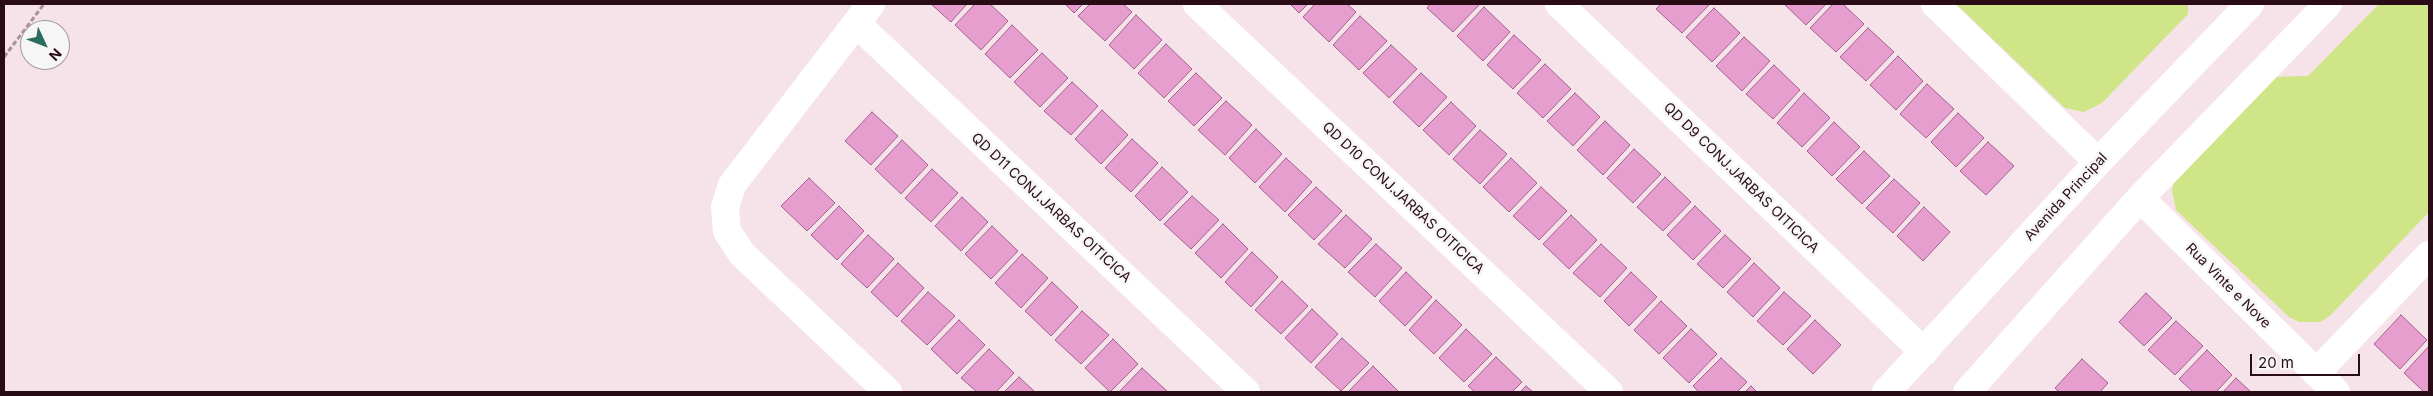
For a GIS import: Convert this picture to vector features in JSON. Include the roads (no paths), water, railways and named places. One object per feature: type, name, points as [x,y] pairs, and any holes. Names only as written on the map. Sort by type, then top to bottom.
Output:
[{"type":"street","name":"QD D10 CONJ.JARBAS OITICICA","points":[[1197,4],[1609,392]]},
{"type":"street","name":"QD D9 CONJ.JARBAS OITICICA","points":[[1559,4],[1924,352]]},
{"type":"street","points":[[1935,4],[2098,162]]},
{"type":"street","name":"Avenida Principal","points":[[1886,392],[2098,162],[2250,4]]},
{"type":"street","points":[[1968,392],[2140,198],[2328,4]]},
{"type":"street","points":[[864,13],[732,185],[725,207],[727,231],[742,254],[888,392]]},
{"type":"street","name":"QD D11 CONJ.JARBAS OITICICA","points":[[864,13],[1246,392]]},
{"type":"street","name":"Rua Vinte e Nove","points":[[2140,198],[2336,392]]},
{"type":"street","points":[[2316,373],[2429,255]]}]
